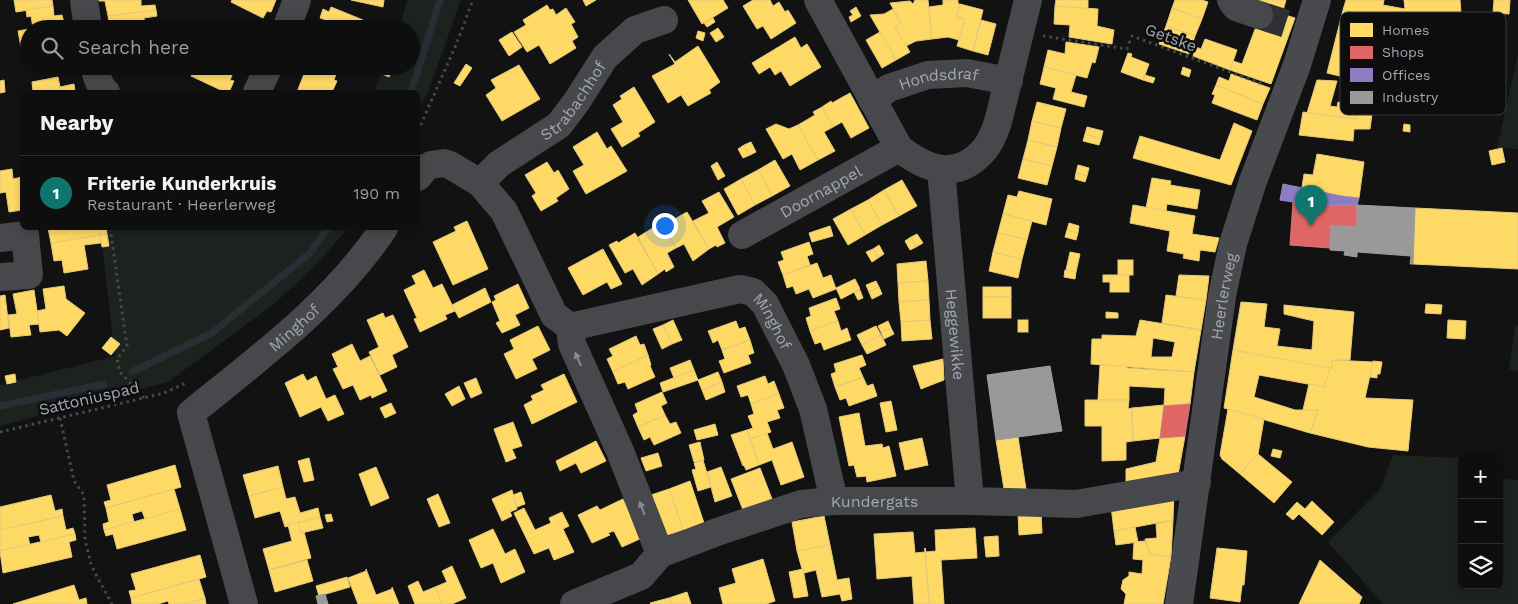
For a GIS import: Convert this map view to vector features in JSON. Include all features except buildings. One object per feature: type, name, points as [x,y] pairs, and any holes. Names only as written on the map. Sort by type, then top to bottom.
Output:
[{"type":"main road","name":"Heerlerweg","points":[[1179,604],[1222,296],[1233,244],[1253,181],[1287,93],[1301,29],[1317,0]]},
{"type":"street","points":[[84,0],[87,20]]},
{"type":"street","points":[[289,20],[297,0]]},
{"type":"street","points":[[818,0],[899,148],[912,159],[930,167],[942,169],[956,168],[970,161],[984,150],[998,122],[1028,0]]},
{"type":"street","points":[[1231,0],[1236,7],[1258,15]]},
{"type":"street","name":"Strabachhof","points":[[480,183],[498,164],[559,125],[605,57],[635,30],[664,20]]},
{"type":"street","name":"Hondsdraf","points":[[872,100],[889,88],[928,75],[967,72],[1009,81]]},
{"type":"street","points":[[96,75],[104,90]]},
{"type":"street","points":[[258,90],[265,75]]},
{"type":"street","name":"Doornappel","points":[[742,235],[899,148]]},
{"type":"street","points":[[420,174],[431,164],[450,164],[480,183],[504,210],[554,315],[570,327],[572,344],[620,451],[660,554]]},
{"type":"street","name":"Heggewikke","points":[[942,169],[970,501]]},
{"type":"street","name":"Minghof","points":[[244,604],[191,413],[284,338],[327,297],[368,252],[383,230]]},
{"type":"street","points":[[0,238],[25,235],[29,275],[0,277]]},
{"type":"street","name":"Minghof","points":[[570,327],[740,289],[753,292],[764,304],[796,365],[813,408],[834,501]]},
{"type":"street","name":"Kundergats","points":[[574,604],[641,576],[660,554],[717,532],[801,504],[834,501],[970,501],[1076,504],[1196,483]]},
{"type":"path","points":[[420,127],[453,54],[473,0]]},
{"type":"path","name":"Getske","points":[[1020,32],[1127,49],[1132,36],[1287,93]]},
{"type":"path","points":[[110,230],[127,346],[117,359],[120,372],[144,398]]},
{"type":"path","name":"Sattoniuspad","points":[[0,432],[164,393],[183,385]]},
{"type":"path","points":[[60,418],[74,481],[84,495],[85,540],[91,564],[112,604]]},
{"type":"shaded area","points":[[407,0],[461,0],[428,92],[420,108],[420,90],[375,90],[381,75],[420,75],[420,20],[401,20]]},
{"type":"shaded area","points":[[1518,54],[1518,149],[1497,148],[1504,115],[1506,115]]},
{"type":"shaded area","points":[[100,230],[346,230],[316,265],[274,304],[168,382],[0,426],[0,385],[115,356]]},
{"type":"shaded area","points":[[1515,326],[1518,326],[1518,371],[1509,370]]},
{"type":"shaded area","points":[[1393,455],[1458,458],[1458,589],[1503,589],[1503,478],[1518,480],[1518,604],[1383,604],[1328,542],[1381,488]]},
{"type":"waterway","points":[[420,63],[440,0]]},
{"type":"waterway","points":[[412,90],[416,75]]},
{"type":"waterway","points":[[132,372],[212,333],[310,253],[327,230]]},
{"type":"waterway","points":[[0,406],[104,384]]},
{"type":"tunnel","points":[[1259,15],[1293,26]]},
{"type":"place","name":"Friterie Kunderkruis","points":[[1311,226]]}]
